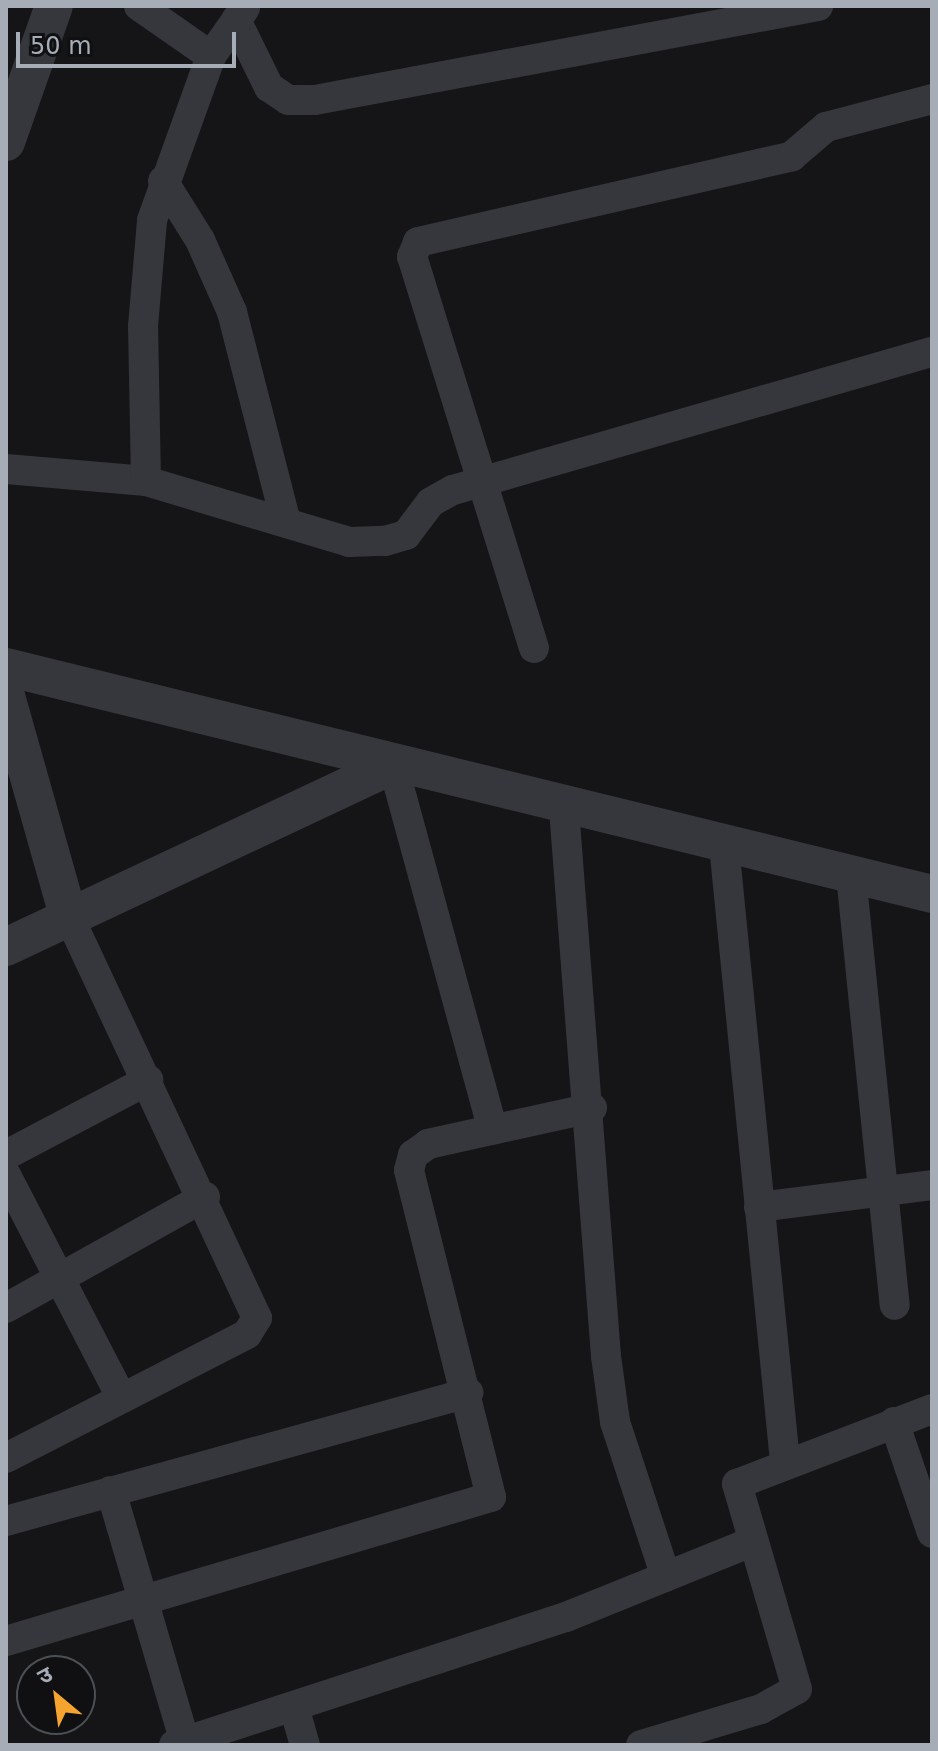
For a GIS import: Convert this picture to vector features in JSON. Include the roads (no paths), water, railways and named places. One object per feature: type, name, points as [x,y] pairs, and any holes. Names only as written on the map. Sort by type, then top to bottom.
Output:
[{"type":"street","points":[[8,129],[54,6]]},
{"type":"street","points":[[139,6],[211,56]]},
{"type":"street","points":[[241,13],[269,87],[288,100],[315,100],[818,6]]},
{"type":"street","points":[[146,481],[145,264],[163,181],[211,56],[241,13]]},
{"type":"street","points":[[534,648],[412,257],[418,242],[792,156],[826,127],[932,99]]},
{"type":"street","points":[[163,181],[200,240],[232,312],[285,518]]},
{"type":"street","points":[[6,469],[146,481],[285,518],[349,542],[385,541],[406,535],[431,502],[483,482],[932,352]]},
{"type":"street","points":[[6,667],[564,809],[932,894]]},
{"type":"street","points":[[6,696],[17,776],[68,915],[205,1197],[257,1318],[247,1334],[6,1458]]},
{"type":"street","points":[[6,947],[68,915],[393,765]]},
{"type":"street","points":[[393,765],[493,1130]]},
{"type":"street","points":[[564,809],[592,1108],[615,1422],[666,1577]]},
{"type":"street","points":[[724,845],[785,1462]]},
{"type":"street","points":[[851,875],[880,1192],[895,1305]]},
{"type":"street","points":[[6,1155],[148,1080]]},
{"type":"street","points":[[6,1641],[481,1505],[493,1486],[409,1170],[413,1155],[428,1144],[592,1108]]},
{"type":"street","points":[[6,1175],[121,1397]]},
{"type":"street","points":[[759,1207],[932,1185]]},
{"type":"street","points":[[6,1308],[205,1197]]},
{"type":"street","points":[[6,1521],[469,1393]]},
{"type":"street","points":[[641,1745],[761,1709],[797,1689],[797,1671],[752,1542],[737,1484],[785,1462],[932,1409]]},
{"type":"street","points":[[894,1422],[932,1533]]},
{"type":"street","points":[[111,1491],[180,1743],[294,1707],[666,1577],[752,1542]]},
{"type":"street","points":[[294,1707],[305,1745]]}]
